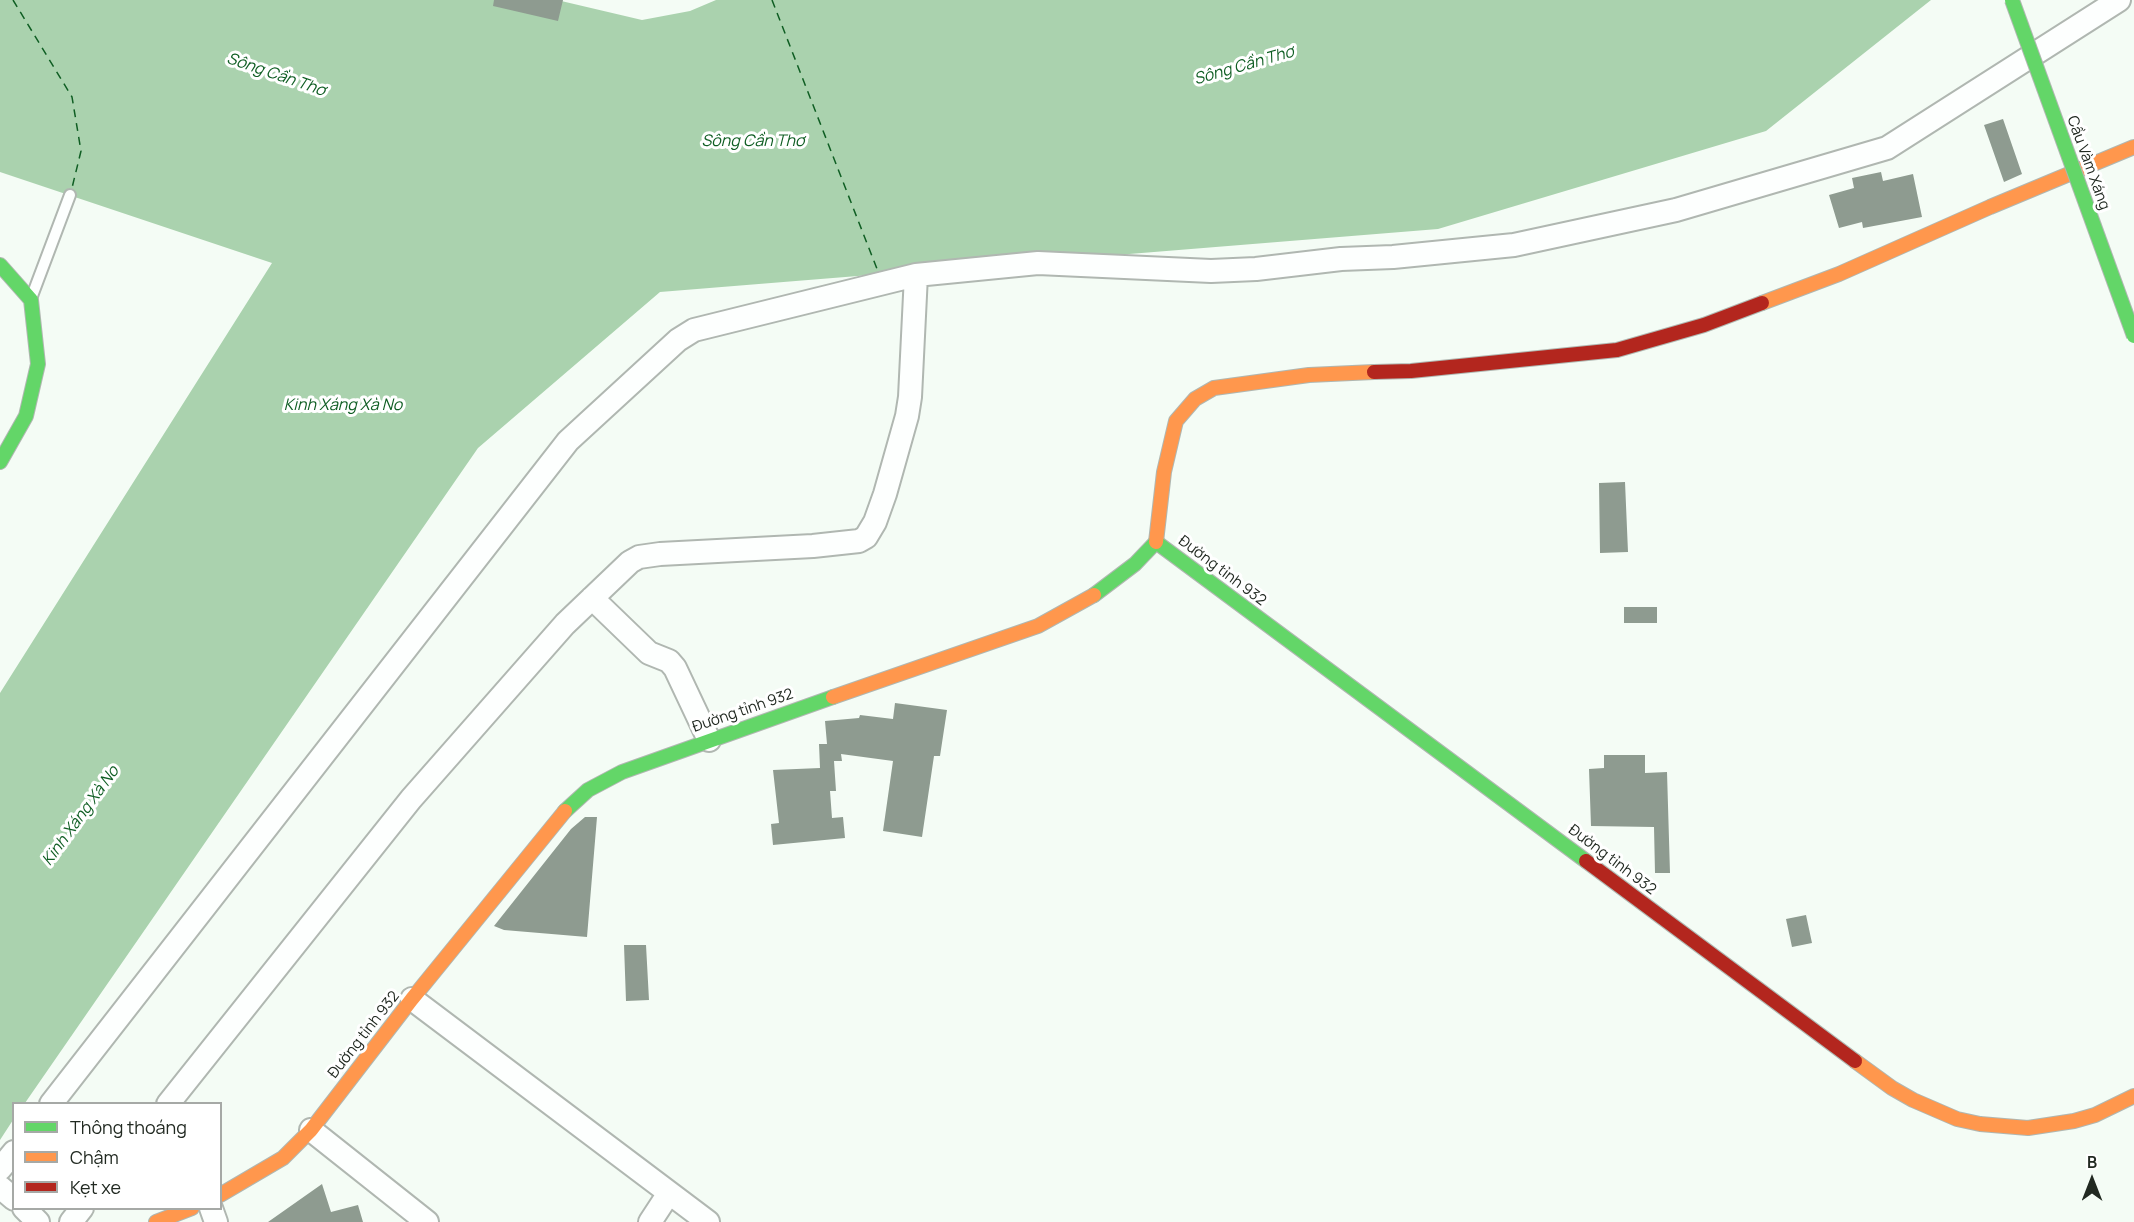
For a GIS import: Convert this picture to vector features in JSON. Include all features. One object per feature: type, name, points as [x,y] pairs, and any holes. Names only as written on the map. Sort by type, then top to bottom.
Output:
[{"type":"main road","name":"Cầu Vàm Xáng","points":[[2012,0],[2134,336]]},
{"type":"main road","points":[[1156,542],[1164,472],[1176,421],[1195,399],[1215,388],[1309,375],[1411,371],[1617,350],[1704,325],[1839,274],[1990,207],[2134,147]]},
{"type":"main road","points":[[0,265],[31,300],[38,364],[26,416],[0,462]]},
{"type":"main road","name":"Đường tỉnh 932","points":[[222,1194],[283,1158],[311,1130],[412,999],[551,826],[572,803],[596,785],[622,772],[709,740],[1038,626],[1079,605],[1112,583],[1156,542],[1883,1081],[1913,1100],[1942,1114],[1980,1125],[2028,1128],[2074,1121],[2134,1096]]},
{"type":"main road","points":[[156,1222],[189,1210]]},
{"type":"street","points":[[53,1102],[568,441],[678,340],[694,330],[881,279],[1038,263],[1211,271],[1256,269],[1341,259],[1393,257],[1514,245],[1676,210],[1887,148],[2120,0]]},
{"type":"street","points":[[170,1102],[411,799],[565,624],[620,570],[639,557],[714,550],[813,546],[859,541],[866,537],[875,522],[885,494],[907,416],[910,398],[916,275]]},
{"type":"street","points":[[592,598],[649,653],[669,661],[675,668],[709,740]]},
{"type":"street","points":[[412,999],[669,1193],[700,1220]]},
{"type":"street","points":[[311,1130],[427,1222]]},
{"type":"street","points":[[0,1169],[12,1154]]},
{"type":"street","points":[[0,1187],[12,1197]]},
{"type":"street","points":[[650,1222],[669,1193]]},
{"type":"street","points":[[25,1210],[38,1222]]},
{"type":"street","points":[[71,1222],[81,1210]]},
{"type":"lane","points":[[31,300],[70,195]]},
{"type":"water","points":[[0,0],[557,0],[642,20],[690,11],[716,0],[1931,0],[1766,131],[1438,229],[660,292],[478,448],[26,1102],[12,1102],[12,1122],[0,1140],[0,693],[272,263],[0,172]]},
{"type":"building","points":[[494,0],[563,0],[558,21],[493,6]]},
{"type":"building","points":[[2003,119],[2022,174],[2004,182],[1984,125]]},
{"type":"building","points":[[1881,172],[1883,181],[1913,174],[1922,217],[1863,228],[1862,222],[1839,228],[1829,195],[1854,188],[1852,178]]},
{"type":"building","points":[[1625,482],[1628,552],[1600,553],[1599,483]]},
{"type":"building","points":[[1624,607],[1657,607],[1657,623],[1624,623]]},
{"type":"building","points":[[895,703],[947,710],[940,756],[934,756],[922,837],[883,831],[893,761],[841,754],[842,761],[834,761],[836,791],[830,791],[832,818],[843,817],[845,838],[773,845],[771,824],[779,823],[773,770],[820,768],[819,744],[827,744],[825,721],[859,718],[860,715],[893,719]]},
{"type":"building","points":[[1604,755],[1645,755],[1645,773],[1667,772],[1670,873],[1655,873],[1654,827],[1591,826],[1589,769],[1604,768]]},
{"type":"building","points":[[585,817],[597,817],[587,937],[504,930],[494,926],[571,829]]},
{"type":"building","points":[[1806,915],[1812,943],[1792,947],[1786,919]]},
{"type":"building","points":[[624,945],[646,945],[649,1000],[626,1001]]},
{"type":"building","points":[[322,1184],[331,1212],[358,1205],[363,1222],[268,1222]]},
{"type":"ferry route","points":[[13,0],[72,97],[81,151],[71,192]]},
{"type":"ferry route","points":[[772,0],[879,274]]},
{"type":"traffic: fast","points":[[2012,0],[2134,336]]},
{"type":"traffic: fast","points":[[0,265],[31,300],[38,364],[26,416],[0,462]]},
{"type":"traffic: fast","points":[[1094,595],[1135,564],[1156,542],[1586,861]]},
{"type":"traffic: fast","points":[[565,811],[588,790],[622,772],[833,697]]},
{"type":"traffic: slow","points":[[1762,303],[1839,274],[1990,207],[2134,147]]},
{"type":"traffic: slow","points":[[1156,542],[1164,472],[1176,421],[1195,399],[1214,388],[1309,375],[1374,372]]},
{"type":"traffic: slow","points":[[833,697],[1038,626],[1094,595]]},
{"type":"traffic: slow","points":[[222,1194],[283,1158],[311,1130],[412,999],[565,811]]},
{"type":"traffic: slow","points":[[1855,1061],[1913,1100],[1957,1119],[1980,1124],[2028,1128],[2074,1121],[2095,1115],[2134,1096]]},
{"type":"traffic: slow","points":[[156,1222],[187,1210]]},
{"type":"traffic: jam","points":[[1374,372],[1411,371],[1617,350],[1704,325],[1762,303]]},
{"type":"traffic: jam","points":[[1586,861],[1855,1061]]},
{"type":"water label","name":"Sông Cần Thơ","points":[[1244,66]]},
{"type":"water label","name":"Sông Cần Thơ","points":[[276,75]]},
{"type":"water label","name":"Sông Cần Thơ","points":[[753,142]]},
{"type":"water label","name":"Kinh Xáng Xà No","points":[[343,406]]},
{"type":"water label","name":"Kinh Xáng Xà No","points":[[81,816]]}]
